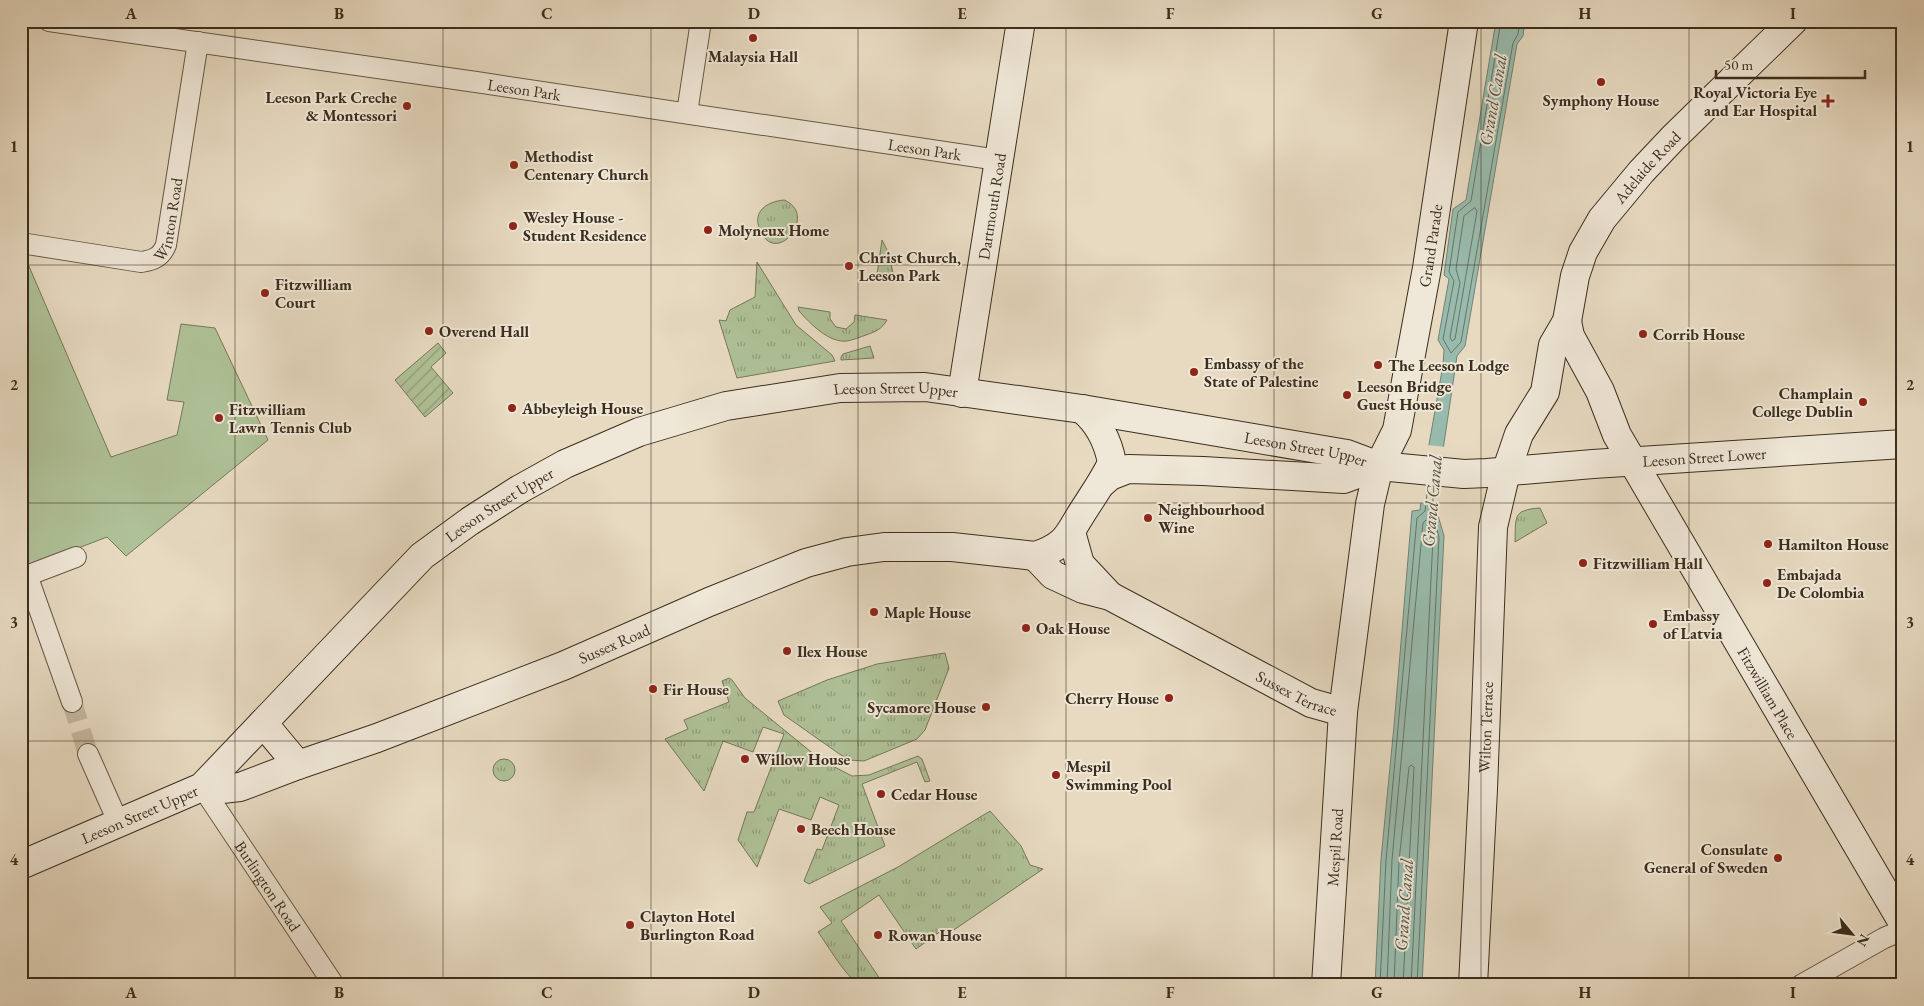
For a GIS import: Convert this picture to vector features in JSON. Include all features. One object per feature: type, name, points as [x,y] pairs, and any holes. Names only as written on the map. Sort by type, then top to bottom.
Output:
[{"type":"main road","name":"Dartmouth Road","points":[[962,393],[1021,21]]},
{"type":"main road","name":"Grand Parade","points":[[1380,466],[1397,430],[1428,268],[1464,21]]},
{"type":"main road","name":"Adelaide Road","points":[[1634,462],[1617,435],[1600,391],[1570,336],[1567,321],[1574,276],[1583,252],[1602,219],[1641,172],[1673,138],[1793,21]]},
{"type":"main road","name":"Adelaide Road","points":[[1486,473],[1518,434],[1545,392],[1553,345],[1567,321]]},
{"type":"main road","name":"Adelaide Road","points":[[1545,392],[1585,365]]},
{"type":"main road","name":"Leeson Street Upper","points":[[21,865],[202,787],[422,556],[470,520],[565,464],[640,432],[726,406],[840,388],[926,387],[1082,409],[1346,454],[1380,466],[1407,469]]},
{"type":"main road","name":"Leeson Street Upper","points":[[1035,556],[1063,542],[1102,483],[1112,463],[1106,438],[1093,418],[1082,409]]},
{"type":"main road","name":"Leeson Street Lower","points":[[1407,469],[1486,473],[1903,444]]},
{"type":"main road","name":"Fitzwilliam Place","points":[[1634,462],[1903,923]]},
{"type":"main road","name":"Leeson Street Upper","points":[[1102,483],[1118,472],[1128,469],[1344,479],[1380,466]]},
{"type":"main road","name":"Sussex Terrace","points":[[1035,556],[1053,575],[1083,589],[1110,596],[1311,703],[1344,712],[1370,504],[1380,466]]},
{"type":"main road","name":"Wilton Terrace","points":[[1473,985],[1494,527],[1486,473]]},
{"type":"main road","name":"Sussex Terrace","points":[[1071,532],[1080,564],[1110,596]]},
{"type":"main road","name":"Sussex Road","points":[[202,787],[222,790],[240,787],[377,738],[563,666],[709,602],[806,563],[847,552],[884,547],[952,547],[1035,556]]},
{"type":"main road","name":"Mespil Road","points":[[1326,985],[1344,712]]},
{"type":"main road","points":[[262,723],[298,765]]},
{"type":"street","name":"Leeson Park","points":[[49,21],[998,160]]},
{"type":"street","points":[[686,113],[701,21]]},
{"type":"street","name":"Winton Road","points":[[21,243],[141,262],[158,258],[166,245],[198,42]]},
{"type":"street","points":[[72,702],[24,576],[76,557]]},
{"type":"street","points":[[88,754],[119,824]]},
{"type":"street","name":"Burlington Road","points":[[202,787],[334,985]]},
{"type":"street","points":[[1801,985],[1884,938],[1903,930]]},
{"type":"green space","points":[[784,200],[794,207],[797,215],[796,225],[792,233],[785,240],[777,243],[769,242],[759,227],[759,215],[761,210],[771,203]]},
{"type":"green space","points":[[882,240],[889,254],[894,278],[877,275]]},
{"type":"green space","points":[[757,262],[796,325],[832,355],[835,361],[737,378],[719,320],[726,321],[730,310],[755,297]]},
{"type":"green space","name":"Fitzwilliam Lawn Tennis Club","points":[[21,263],[28,264],[111,457],[177,435],[184,402],[167,400],[181,324],[215,328],[268,440],[126,556],[107,537],[21,570]]},
{"type":"green space","points":[[798,307],[830,312],[830,319],[836,327],[846,329],[854,322],[855,315],[887,320],[881,328],[872,333],[849,341],[840,341],[826,336],[808,321],[799,311]]},
{"type":"green space","points":[[438,343],[446,353],[431,367],[453,393],[425,417],[395,380]]},
{"type":"green space","points":[[870,346],[874,358],[841,360],[843,354]]},
{"type":"green space","points":[[1540,508],[1547,523],[1515,542],[1517,516],[1524,511]]},
{"type":"green space","points":[[945,653],[949,668],[925,730],[917,739],[864,761],[849,760],[838,753],[784,715],[778,701],[827,680],[877,664]]},
{"type":"green space","points":[[729,678],[745,698],[821,760],[852,776],[869,775],[918,756],[922,759],[930,781],[925,782],[917,762],[862,784],[885,846],[809,884],[804,881],[817,849],[822,850],[839,805],[820,797],[811,820],[779,809],[757,867],[738,840],[747,812],[754,812],[784,734],[763,727],[753,752],[723,741],[704,791],[665,739],[688,729],[684,720],[729,702],[722,681]]},
{"type":"green space","points":[[504,759],[512,762],[515,770],[512,778],[504,781],[496,778],[493,770],[496,762]]},
{"type":"green space","points":[[990,811],[1021,846],[1030,865],[1043,869],[945,936],[941,931],[916,949],[879,895],[841,921],[880,979],[866,985],[856,982],[844,970],[818,932],[832,923],[820,907],[898,867]]},
{"type":"water","name":"Grand Canal","points":[[1496,21],[1525,21],[1523,36],[1517,44],[1465,346],[1457,356],[1440,470],[1437,512],[1444,536],[1422,985],[1375,985],[1381,859],[1412,511],[1420,510],[1424,473],[1443,365],[1444,350],[1438,340],[1449,279],[1444,275],[1453,209],[1466,200]]},
{"type":"pier","points":[[1427,445],[1446,447],[1440,505],[1419,503]]},
{"type":"tunnel","points":[[72,702],[88,754]]},
{"type":"place","name":"Malaysia Hall","points":[[753,38]]},
{"type":"place","name":"Symphony House","points":[[1601,82]]},
{"type":"place","name":"Royal Victoria Eye and Ear Hospital","points":[[1828,101]]},
{"type":"place","name":"Leeson Park Creche & Montessori","points":[[407,106]]},
{"type":"place","name":"Methodist Centenary Church","points":[[514,165]]},
{"type":"place","name":"Wesley House - Student Residence","points":[[513,226]]},
{"type":"place","name":"Molyneux Home","points":[[708,230]]},
{"type":"place","name":"Christ Church, Leeson Park","points":[[849,266]]},
{"type":"place","name":"Fitzwilliam Court","points":[[265,293]]},
{"type":"place","name":"Overend Hall","points":[[429,331]]},
{"type":"place","name":"Corrib House","points":[[1643,334]]},
{"type":"place","name":"The Leeson Lodge","points":[[1378,365]]},
{"type":"place","name":"Embassy of the State of Palestine","points":[[1194,372]]},
{"type":"place","name":"Leeson Bridge Guest House","points":[[1347,395]]},
{"type":"place","name":"Champlain College Dublin","points":[[1863,402]]},
{"type":"place","name":"Abbeyleigh House","points":[[512,408]]},
{"type":"place","name":"Fitzwilliam Lawn Tennis Club","points":[[219,418]]},
{"type":"place","name":"Neighbourhood Wine","points":[[1148,518]]},
{"type":"place","name":"Hamilton House","points":[[1768,544]]},
{"type":"place","name":"Fitzwilliam Hall","points":[[1583,563]]},
{"type":"place","name":"Embajada De Colombia","points":[[1767,583]]},
{"type":"place","name":"Maple House","points":[[874,612]]},
{"type":"place","name":"Embassy of Latvia","points":[[1653,624]]},
{"type":"place","name":"Oak House","points":[[1026,628]]},
{"type":"place","name":"Ilex House","points":[[787,651]]},
{"type":"place","name":"Fir House","points":[[653,689]]},
{"type":"place","name":"Cherry House","points":[[1169,698]]},
{"type":"place","name":"Sycamore House","points":[[986,707]]},
{"type":"place","name":"Willow House","points":[[745,759]]},
{"type":"place","name":"Mespil Swimming Pool","points":[[1056,775]]},
{"type":"place","name":"Cedar House","points":[[881,794]]},
{"type":"place","name":"Beech House","points":[[801,829]]},
{"type":"place","name":"Consulate General of Sweden","points":[[1778,858]]},
{"type":"place","name":"Clayton Hotel Burlington Road","points":[[630,925]]},
{"type":"place","name":"Rowan House","points":[[878,935]]}]
